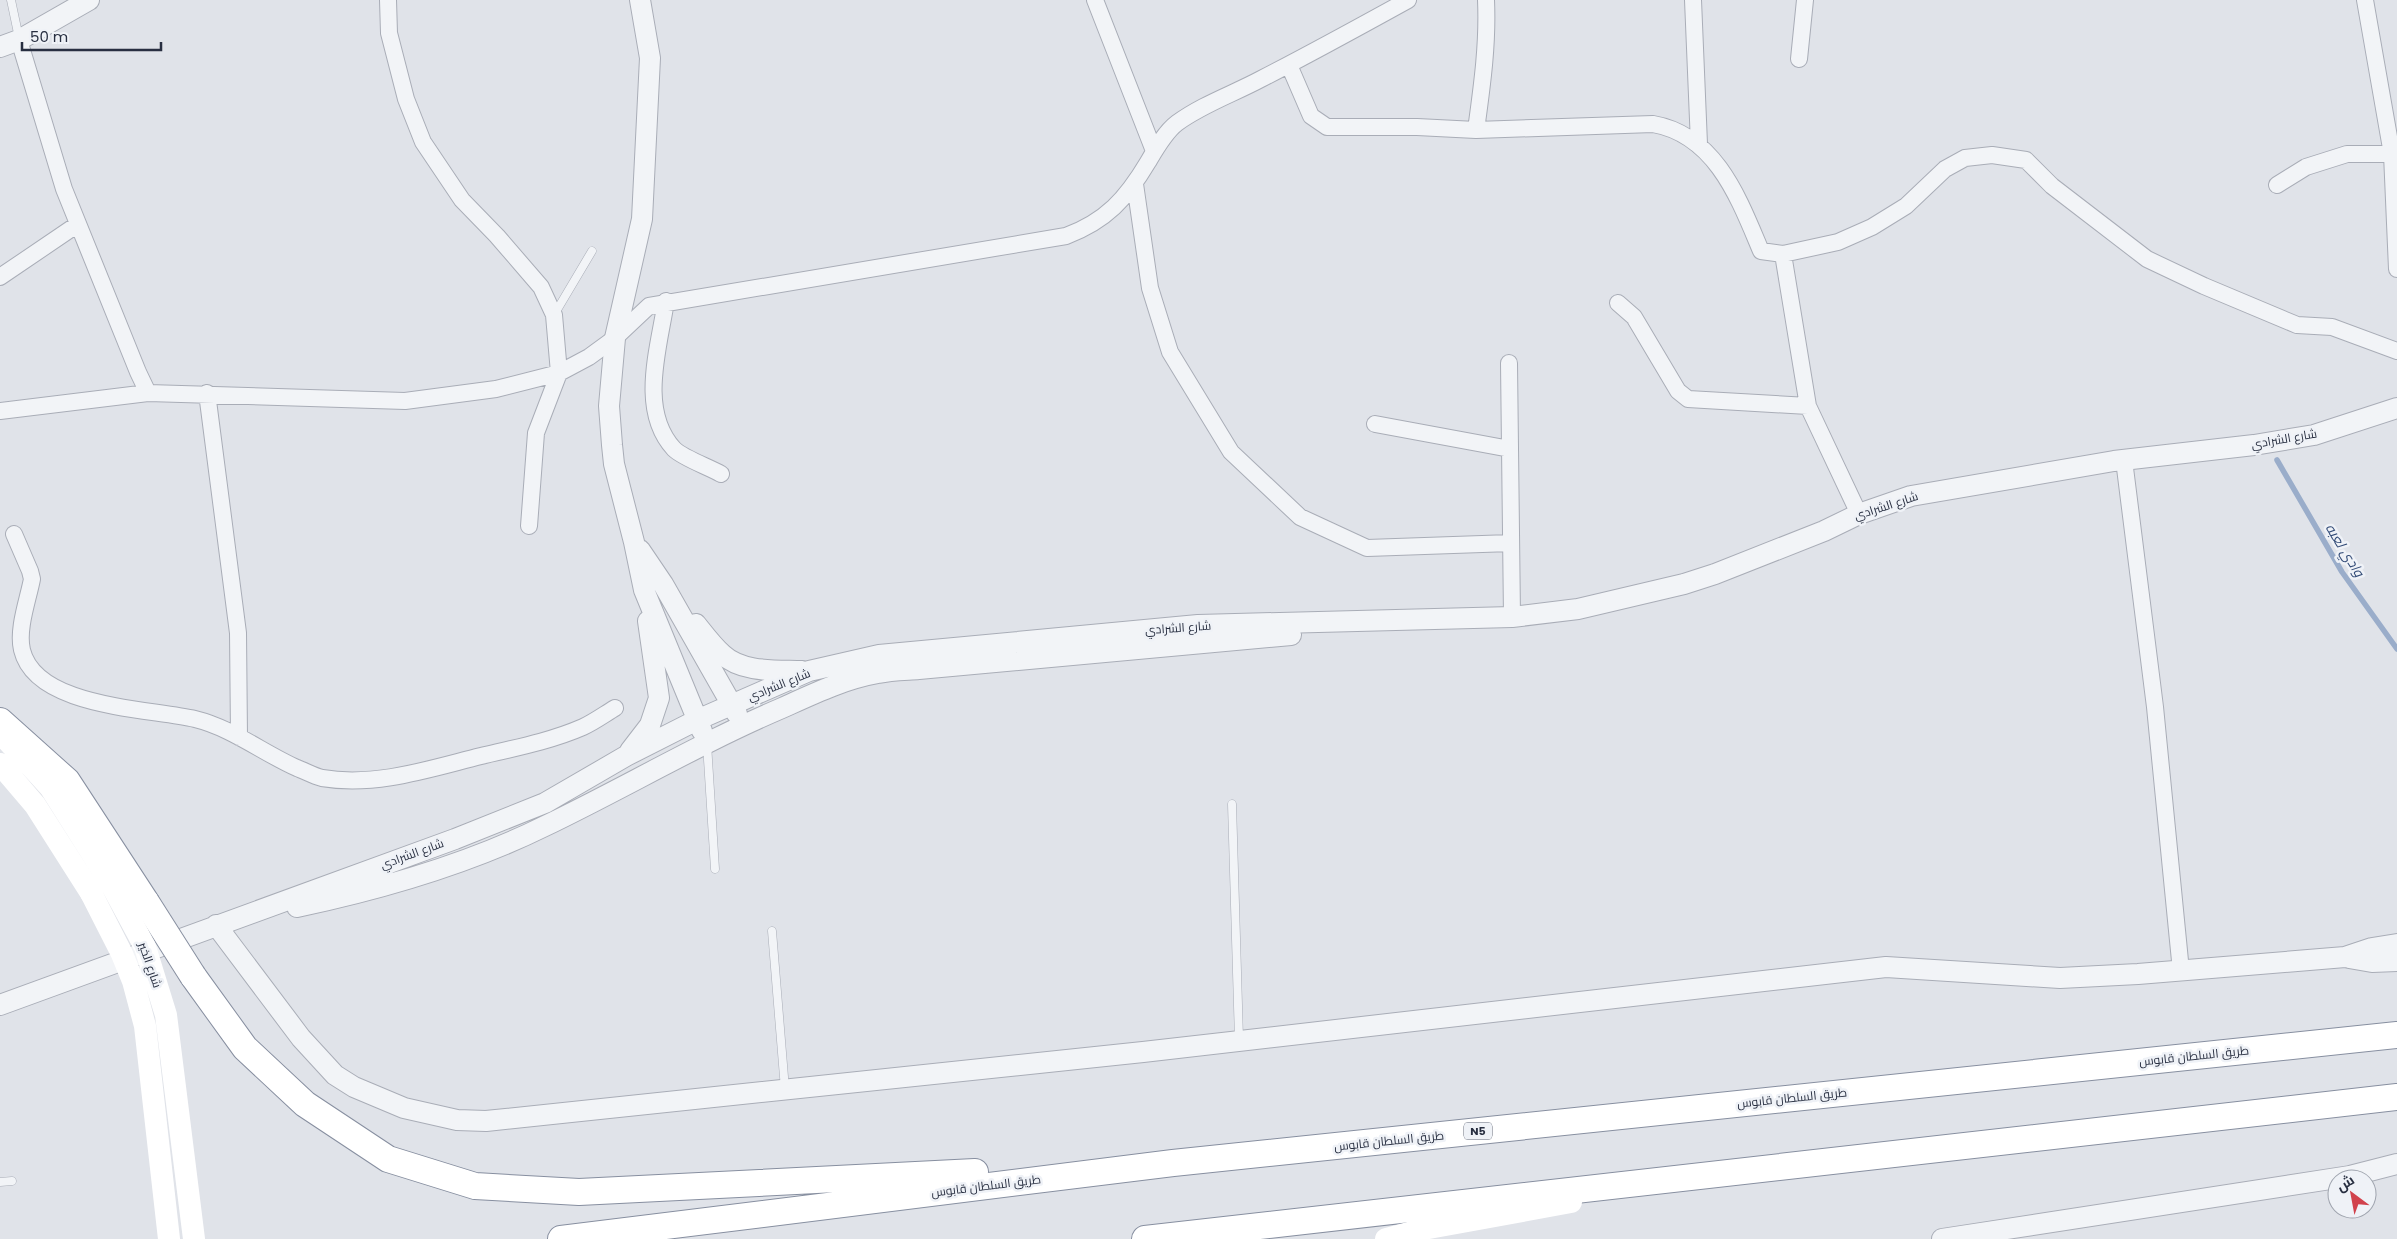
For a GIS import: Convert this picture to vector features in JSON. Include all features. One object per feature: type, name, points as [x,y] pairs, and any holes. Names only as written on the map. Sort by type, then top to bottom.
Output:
[{"type":"highway","points":[[0,721],[67,781],[193,976],[245,1048],[305,1104],[388,1159],[475,1186],[579,1192],[1173,1163]]},
{"type":"highway","name":"طريق السلطان قابوس","points":[[561,1239],[1173,1163],[2397,1035]]},
{"type":"highway","points":[[1145,1239],[1206,1236],[1730,1172],[2397,1097]]},
{"type":"main road","name":"شارع الخير","points":[[0,732],[50,787],[110,882],[145,947],[166,1015],[194,1239]]},
{"type":"main road","name":"شارع الخير","points":[[0,764],[34,805],[91,893],[104,915],[129,972],[145,1026],[168,1239]]},
{"type":"main road","points":[[1386,1239],[1423,1229],[1730,1172]]},
{"type":"street","points":[[0,47],[19,40],[89,0]]},
{"type":"street","points":[[388,0],[389,33],[406,99],[423,142],[462,200],[541,286],[554,315],[559,373],[536,433],[529,526]]},
{"type":"street","points":[[626,756],[650,725],[659,698],[644,590],[634,542],[618,482],[612,445],[609,406],[615,338],[642,220],[650,58],[640,0]]},
{"type":"street","points":[[1094,0],[1154,151]]},
{"type":"street","points":[[0,411],[148,393],[405,401],[496,389],[559,373],[589,357],[615,338],[649,306],[666,301],[1066,236],[1086,229],[1109,214],[1135,184],[1154,151],[1175,124],[1203,107],[1289,65],[1408,0]]},
{"type":"street","points":[[1476,130],[1485,63],[1487,34],[1486,0]]},
{"type":"street","points":[[1693,0],[1699,144]]},
{"type":"street","points":[[1799,59],[1805,0]]},
{"type":"street","points":[[2365,0],[2392,154],[2397,269]]},
{"type":"street","points":[[19,40],[64,189],[148,393]]},
{"type":"street","points":[[1289,65],[1311,116],[1327,127],[1417,127],[1476,130],[1653,124],[1682,132],[1699,144],[1735,190],[1761,251],[1782,254],[1838,242],[1872,227],[1906,206],[1945,169],[1965,158],[1992,155],[2026,160],[2052,186],[2147,258],[2204,286],[2297,324],[2332,327],[2397,351]]},
{"type":"street","points":[[2277,185],[2306,167],[2347,154],[2392,154]]},
{"type":"street","points":[[1135,184],[1150,288],[1170,352],[1231,452],[1300,517],[1367,548],[1511,543]]},
{"type":"street","points":[[0,277],[78,224]]},
{"type":"street","points":[[1782,254],[1808,406],[1859,514]]},
{"type":"street","points":[[666,301],[652,394],[659,428],[675,450],[721,474]]},
{"type":"street","points":[[1618,303],[1634,317],[1678,391],[1688,398],[1808,406]]},
{"type":"street","points":[[1509,363],[1512,617]]},
{"type":"street","points":[[208,394],[238,633],[239,737]]},
{"type":"street","name":"شارع الشرادي","points":[[0,1005],[455,839],[545,803],[626,756],[697,720],[809,672],[879,655],[1198,625],[1512,617],[1578,609],[1684,584],[1824,531],[1859,514],[1911,496],[2124,460],[2254,445],[2314,435],[2397,408]]},
{"type":"street","points":[[1375,424],[1510,449]]},
{"type":"street","points":[[2124,460],[2155,708],[2181,971]]},
{"type":"street","points":[[14,534],[32,579],[22,633],[22,649],[26,661],[41,680],[88,702],[196,720],[239,737],[282,761],[321,778],[376,780],[535,743],[584,727],[615,708]]},
{"type":"street","points":[[634,542],[663,584],[732,704],[742,725]]},
{"type":"street","points":[[663,584],[723,656],[756,669],[809,672]]},
{"type":"street","points":[[644,590],[707,742]]},
{"type":"street","name":"شارع الشرادي","points":[[248,914],[291,908],[376,890],[471,858],[545,826],[742,725],[819,692],[878,673],[1321,632],[1412,620]]},
{"type":"street","points":[[216,925],[301,1038],[335,1075],[354,1087],[404,1108],[456,1120],[513,1120],[785,1088],[1239,1041],[1886,967],[2060,978],[2181,971],[2345,957],[2372,948],[2397,944]]},
{"type":"street","points":[[2345,957],[2372,962],[2397,961]]},
{"type":"street","points":[[2377,1169],[2397,1164]]},
{"type":"street","points":[[2377,1176],[2397,1176]]},
{"type":"street","points":[[1942,1239],[2327,1180]]},
{"type":"lane","points":[[11,0],[19,40]]},
{"type":"lane","points":[[554,315],[592,251]]},
{"type":"lane","points":[[707,742],[716,869]]},
{"type":"lane","points":[[1232,804],[1239,1041]]},
{"type":"lane","points":[[772,931],[785,1088]]},
{"type":"lane","points":[[0,1182],[12,1181]]},
{"type":"waterway","name":"وادي لعبه","points":[[2277,460],[2342,572],[2397,649]]}]
